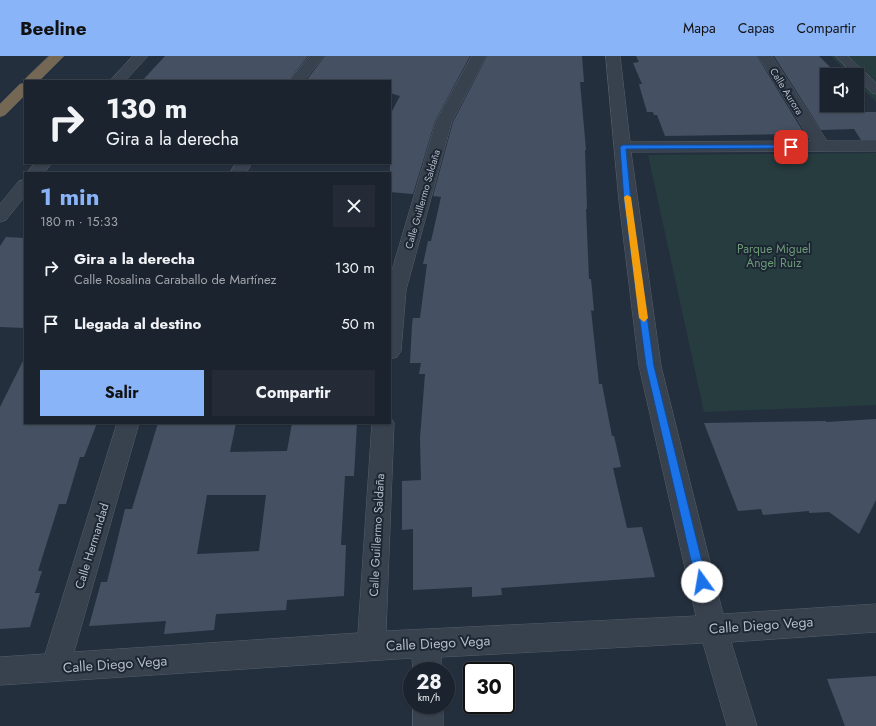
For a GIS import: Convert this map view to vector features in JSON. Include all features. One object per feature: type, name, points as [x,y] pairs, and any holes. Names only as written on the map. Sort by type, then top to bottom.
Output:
[{"type":"highway","points":[[32,80],[57,56]]},
{"type":"highway","points":[[0,112],[24,88]]},
{"type":"street","points":[[118,80],[141,56]]},
{"type":"street","points":[[297,80],[316,56]]},
{"type":"street","name":"Calle Guillermo Saldaña","points":[[391,341],[396,290],[444,121],[479,56]]},
{"type":"street","points":[[613,56],[628,201],[650,366],[713,628],[742,726]]},
{"type":"street","name":"Calle Aurora","points":[[764,56],[822,146]]},
{"type":"street","points":[[623,147],[876,146]]},
{"type":"street","points":[[36,172],[43,164]]},
{"type":"street","points":[[0,216],[24,187]]},
{"type":"street","name":"Calle Hermandad","points":[[55,668],[128,424]]},
{"type":"street","name":"Calle Guillermo Saldaña","points":[[371,646],[383,424]]},
{"type":"street","name":"Calle Diego Vega","points":[[0,671],[371,646],[876,618]]},
{"type":"street","points":[[426,644],[427,662]]},
{"type":"street","points":[[428,714],[428,726]]},
{"type":"lane","points":[[842,56],[876,90]]},
{"type":"green space","points":[[831,56],[876,56],[876,102],[864,90],[864,68],[843,68]]},
{"type":"green space","name":"Parque Miguel Ángel Ruiz","points":[[876,153],[876,405],[704,412],[648,155]]},
{"type":"building","points":[[165,56],[308,56],[289,80],[143,80]]},
{"type":"building","points":[[325,56],[470,56],[435,121],[413,194],[391,192],[391,113],[400,96],[391,93],[391,80],[307,80]]},
{"type":"building","points":[[487,56],[582,56],[584,82],[580,82],[586,150],[586,209],[589,279],[591,279],[594,311],[591,310],[599,384],[602,384],[612,436],[614,436],[621,467],[613,468],[627,528],[642,527],[655,577],[501,588],[502,595],[472,597],[472,587],[413,590],[413,529],[402,530],[402,481],[421,480],[420,438],[425,374],[419,374],[421,363],[410,363],[412,325],[413,318],[420,318],[427,264],[423,264],[428,241],[431,241],[441,197],[433,196],[453,122]]},
{"type":"building","points":[[636,56],[757,56],[802,130],[792,130],[794,134],[665,136],[657,115],[654,115],[653,112],[647,112],[639,84],[642,84],[633,63],[639,62]]},
{"type":"building","points":[[774,56],[819,56],[831,68],[820,68],[820,112],[864,112],[864,110],[865,112],[876,112],[876,140],[861,140],[854,129],[821,130]]},
{"type":"building","points":[[6,237],[24,238],[24,328],[0,327],[0,246]]},
{"type":"building","points":[[24,359],[24,424],[97,424],[84,457],[80,457],[66,504],[59,504],[38,571],[42,571],[35,593],[40,593],[30,627],[0,629],[0,407]]},
{"type":"building","points":[[876,419],[876,500],[859,534],[829,512],[809,513],[809,511],[763,515],[761,509],[738,511],[704,423],[826,422]]},
{"type":"building","points":[[158,424],[236,424],[230,452],[287,451],[292,424],[357,424],[354,476],[345,476],[341,545],[346,545],[344,596],[287,600],[286,610],[216,614],[214,630],[164,634],[166,621],[89,626],[101,582],[107,582],[125,509],[132,509]],"holes":[[[207,495],[266,495],[259,551],[197,554]]]},
{"type":"building","points":[[876,676],[876,726],[845,726],[827,679]]},
{"type":"slow traffic","points":[[627,197],[644,318]]},
{"type":"route","points":[[702,582],[650,366],[628,201],[623,147],[791,147]]}]
